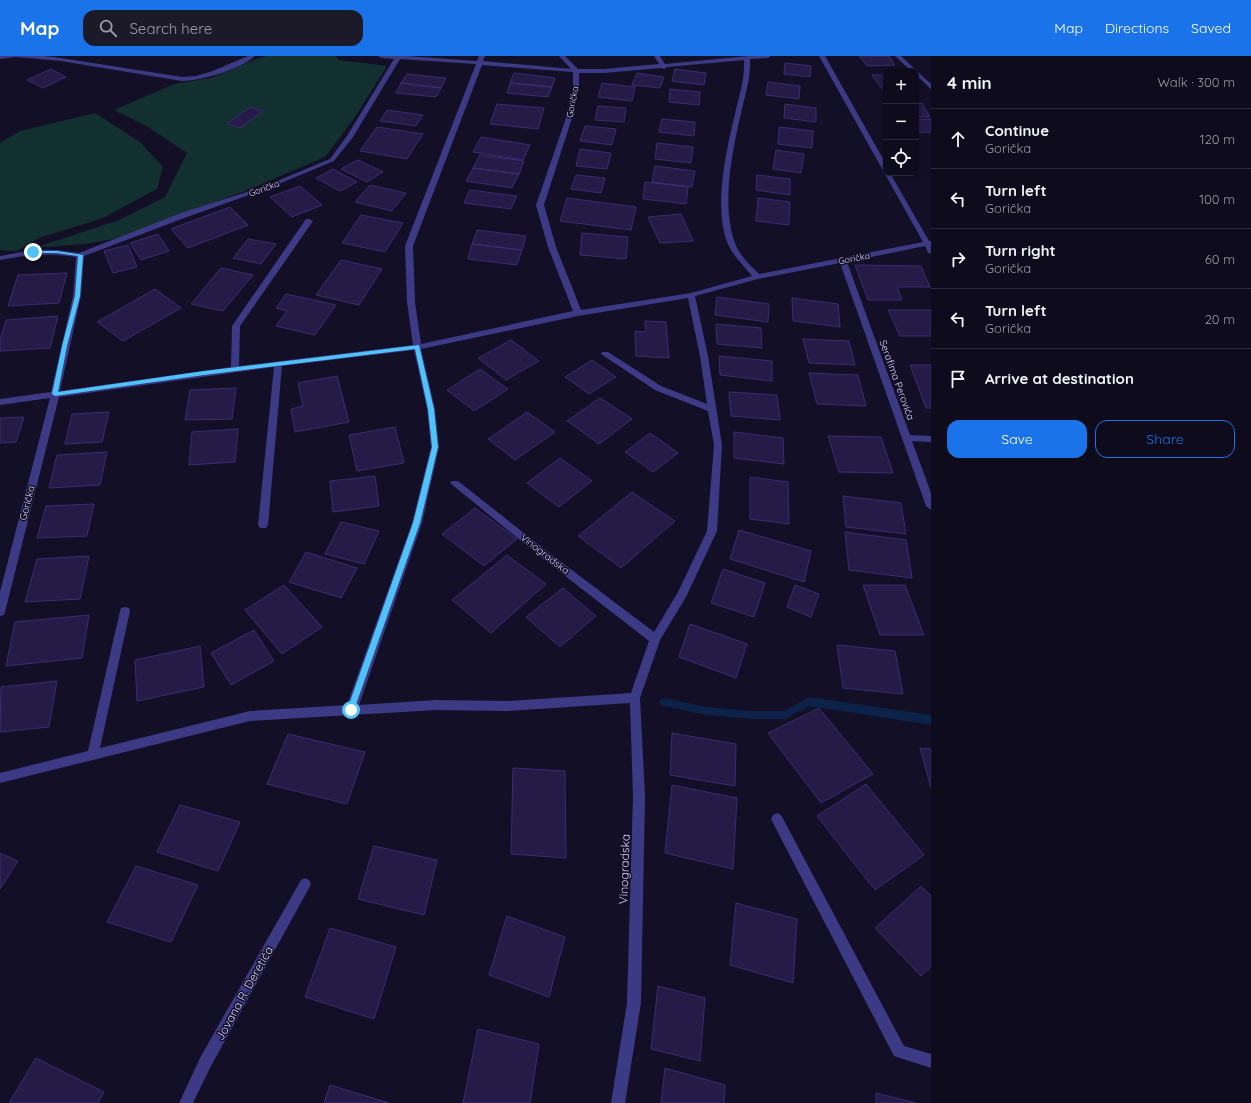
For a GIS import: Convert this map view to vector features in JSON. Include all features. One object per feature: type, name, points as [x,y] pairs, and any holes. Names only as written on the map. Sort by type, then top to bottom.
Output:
[{"type":"street","points":[[0,58],[14,56]]},
{"type":"street","points":[[18,56],[48,57],[173,79],[191,79],[205,75],[242,62],[252,56]]},
{"type":"street","points":[[381,56],[480,60],[576,71],[604,71],[664,67],[768,56]]},
{"type":"street","points":[[562,56],[576,71]]},
{"type":"street","points":[[657,56],[664,67]]},
{"type":"street","points":[[822,56],[883,165]]},
{"type":"street","points":[[898,56],[911,68]]},
{"type":"street","name":"Gorička","points":[[0,258],[33,252],[57,252],[80,255],[184,215],[267,187],[332,160],[350,137],[398,57]]},
{"type":"street","points":[[747,59],[748,70],[735,127],[726,190],[726,223],[731,244],[757,277]]},
{"type":"street","points":[[351,710],[416,523],[435,447],[431,409],[417,346],[412,302],[409,246],[480,60]]},
{"type":"street","name":"Gorička","points":[[576,71],[576,90],[568,121],[540,205],[552,247],[578,313]]},
{"type":"street","points":[[919,76],[931,87]]},
{"type":"street","name":"Gorička","points":[[0,402],[234,369],[417,346],[578,313],[691,295],[757,277],[843,260],[930,246],[890,176]]},
{"type":"street","points":[[234,369],[236,326],[309,221]]},
{"type":"street","name":"Gorička","points":[[0,612],[55,394],[64,346],[77,296],[80,255]]},
{"type":"street","name":"Serafima Perovića","points":[[843,260],[931,506]]},
{"type":"street","name":"Vinogradska","points":[[618,1103],[634,1003],[639,796],[635,698],[655,639],[682,594],[712,531],[718,445],[704,356],[691,295]]},
{"type":"street","points":[[605,354],[658,388],[712,409]]},
{"type":"street","points":[[263,524],[278,364]]},
{"type":"street","points":[[907,438],[931,439]]},
{"type":"street","name":"Vinogradska","points":[[455,483],[545,555],[655,639]]},
{"type":"street","points":[[93,755],[125,611]]},
{"type":"street","points":[[0,778],[250,716],[436,706],[508,706],[635,698]]},
{"type":"street","points":[[777,818],[899,1051],[931,1061]]},
{"type":"street","name":"Jovana R. Deretića","points":[[186,1103],[206,1061],[305,884]]},
{"type":"green space","points":[[266,56],[335,56],[339,60],[387,66],[355,117],[325,157],[245,191],[115,239],[84,244],[34,248],[119,220],[165,197],[187,153],[148,127],[114,110],[174,84],[211,78]],"holes":[[[250,107],[263,111],[240,128],[227,124]]]},
{"type":"green space","points":[[95,113],[140,142],[163,167],[157,189],[103,218],[39,238],[17,251],[0,250],[0,143],[20,131]]},
{"type":"building","points":[[859,56],[889,56],[895,65],[867,66]]},
{"type":"building","points":[[785,63],[811,66],[810,77],[784,74]]},
{"type":"building","points":[[51,69],[66,77],[43,88],[27,80]]},
{"type":"building","points":[[675,69],[706,73],[704,85],[672,81]]},
{"type":"building","points":[[514,73],[555,78],[552,87],[510,83]]},
{"type":"building","points":[[637,73],[664,77],[660,88],[632,85]]},
{"type":"building","points":[[407,74],[446,78],[441,88],[401,83]]},
{"type":"building","points":[[872,75],[883,75],[883,88],[881,88]]},
{"type":"building","points":[[768,82],[800,86],[799,99],[766,95]]},
{"type":"building","points":[[401,83],[441,88],[436,97],[396,93]]},
{"type":"building","points":[[510,83],[552,87],[548,97],[507,93]]},
{"type":"building","points":[[602,83],[635,87],[632,101],[598,97]]},
{"type":"building","points":[[670,89],[700,92],[699,105],[669,102]]},
{"type":"building","points":[[919,103],[922,103],[930,117],[919,117]]},
{"type":"building","points":[[497,104],[544,108],[538,129],[490,124]]},
{"type":"building","points":[[785,104],[816,108],[816,122],[784,118]]},
{"type":"building","points":[[598,106],[626,108],[624,122],[595,120]]},
{"type":"building","points":[[250,107],[263,111],[240,128],[227,124]]},
{"type":"building","points":[[387,110],[423,115],[416,126],[380,121]]},
{"type":"building","points":[[662,119],[695,122],[694,136],[659,132]]},
{"type":"building","points":[[931,119],[931,132],[919,133],[919,120]]},
{"type":"building","points":[[585,126],[616,129],[612,145],[580,141]]},
{"type":"building","points":[[377,127],[423,134],[407,159],[360,151]]},
{"type":"building","points":[[779,127],[813,131],[812,148],[778,144]]},
{"type":"building","points":[[481,137],[530,145],[523,160],[473,152]]},
{"type":"building","points":[[657,143],[693,147],[691,163],[655,159]]},
{"type":"building","points":[[580,149],[611,153],[607,169],[576,166]]},
{"type":"building","points":[[776,150],[804,154],[801,173],[773,169]]},
{"type":"building","points":[[480,155],[524,161],[519,174],[473,168]]},
{"type":"building","points":[[358,160],[383,172],[367,182],[341,169]]},
{"type":"building","points":[[655,166],[695,171],[692,187],[652,182]]},
{"type":"building","points":[[473,168],[519,174],[512,188],[466,181]]},
{"type":"building","points":[[333,169],[357,182],[340,191],[316,178]]},
{"type":"building","points":[[576,175],[605,178],[601,193],[571,189]]},
{"type":"building","points":[[757,175],[790,179],[790,195],[756,190]]},
{"type":"building","points":[[645,182],[688,187],[686,204],[643,199]]},
{"type":"building","points":[[370,185],[406,193],[392,211],[355,202]]},
{"type":"building","points":[[300,186],[322,205],[292,217],[270,197]]},
{"type":"building","points":[[470,190],[517,196],[511,209],[464,203]]},
{"type":"building","points":[[567,198],[636,207],[631,230],[560,221]]},
{"type":"building","points":[[758,198],[790,202],[789,225],[756,221]]},
{"type":"building","points":[[230,207],[248,225],[188,248],[171,229]]},
{"type":"building","points":[[681,214],[693,241],[660,243],[648,217]]},
{"type":"building","points":[[361,215],[403,223],[385,252],[342,243]]},
{"type":"building","points":[[477,230],[526,236],[522,250],[472,244]]},
{"type":"building","points":[[582,233],[628,237],[626,259],[580,255]]},
{"type":"building","points":[[158,234],[169,251],[141,260],[130,243]]},
{"type":"building","points":[[248,239],[276,244],[261,264],[233,258]]},
{"type":"building","points":[[472,244],[522,250],[517,265],[468,259]]},
{"type":"building","points":[[128,245],[137,267],[113,273],[104,251]]},
{"type":"building","points":[[341,260],[382,269],[359,305],[316,295]]},
{"type":"building","points":[[855,265],[921,266],[930,287],[897,287],[902,300],[868,300]]},
{"type":"building","points":[[221,268],[253,275],[223,311],[191,304]]},
{"type":"building","points":[[67,273],[59,303],[8,306],[18,275]]},
{"type":"building","points":[[155,289],[181,308],[123,341],[97,322]]},
{"type":"building","points":[[286,294],[336,305],[315,335],[276,326],[287,311],[276,308]]},
{"type":"building","points":[[717,297],[769,304],[768,322],[715,315]]},
{"type":"building","points":[[792,298],[838,304],[840,327],[793,321]]},
{"type":"building","points":[[888,310],[931,310],[931,336],[900,336]]},
{"type":"building","points":[[58,316],[50,348],[0,351],[0,340],[6,320]]},
{"type":"building","points":[[645,321],[666,322],[669,358],[636,356],[635,331],[646,332]]},
{"type":"building","points":[[716,324],[761,328],[762,348],[717,344]]},
{"type":"building","points":[[803,339],[849,341],[855,365],[809,363]]},
{"type":"building","points":[[511,340],[539,361],[506,380],[478,358]]},
{"type":"building","points":[[719,356],[772,361],[772,381],[720,375]]},
{"type":"building","points":[[592,360],[616,377],[589,394],[565,377]]},
{"type":"building","points":[[910,365],[931,365],[931,408],[926,408]]},
{"type":"building","points":[[480,369],[508,389],[474,411],[447,390]]},
{"type":"building","points":[[809,373],[858,375],[866,406],[817,404]]},
{"type":"building","points":[[337,376],[349,422],[295,432],[291,409],[303,406],[298,383]]},
{"type":"building","points":[[236,388],[232,419],[185,420],[190,390]]},
{"type":"building","points":[[729,392],[777,395],[780,420],[731,416]]},
{"type":"building","points":[[600,398],[632,419],[599,444],[567,421]]},
{"type":"building","points":[[109,412],[102,442],[65,444],[72,414]]},
{"type":"building","points":[[527,412],[555,432],[515,460],[488,439]]},
{"type":"building","points":[[24,417],[16,442],[0,443],[0,418]]},
{"type":"building","points":[[395,427],[404,463],[357,471],[349,435]]},
{"type":"building","points":[[238,429],[235,462],[189,465],[192,432]]},
{"type":"building","points":[[734,432],[783,438],[784,464],[734,458]]},
{"type":"building","points":[[650,433],[678,453],[653,472],[625,452]]},
{"type":"building","points":[[828,436],[881,437],[893,473],[839,472]]},
{"type":"building","points":[[107,452],[100,485],[49,488],[57,455]]},
{"type":"building","points":[[560,458],[592,481],[559,507],[527,483]]},
{"type":"building","points":[[375,476],[379,506],[333,512],[330,481]]},
{"type":"building","points":[[750,477],[788,482],[789,524],[750,519]]},
{"type":"building","points":[[632,492],[675,521],[621,568],[578,536]]},
{"type":"building","points":[[843,496],[901,503],[906,534],[846,527]]},
{"type":"building","points":[[94,504],[87,536],[37,538],[46,506]]},
{"type":"building","points":[[475,508],[517,539],[484,566],[442,534]]},
{"type":"building","points":[[341,522],[379,531],[364,564],[325,554]]},
{"type":"building","points":[[739,530],[811,551],[804,582],[730,559]]},
{"type":"building","points":[[845,532],[906,540],[912,578],[849,570]]},
{"type":"building","points":[[306,552],[357,568],[341,598],[289,582]]},
{"type":"building","points":[[507,555],[546,584],[491,633],[452,600]]},
{"type":"building","points":[[89,556],[80,599],[25,602],[37,559]]},
{"type":"building","points":[[723,569],[765,583],[754,617],[711,603]]},
{"type":"building","points":[[284,585],[322,627],[282,654],[245,610]]},
{"type":"building","points":[[795,585],[819,594],[811,617],[787,607]]},
{"type":"building","points":[[863,585],[905,585],[924,635],[880,635]]},
{"type":"building","points":[[563,588],[596,616],[560,647],[526,617]]},
{"type":"building","points":[[89,615],[82,658],[6,666],[15,622]]},
{"type":"building","points":[[690,624],[747,644],[736,678],[679,657]]},
{"type":"building","points":[[254,630],[274,661],[231,685],[211,653]]},
{"type":"building","points":[[837,645],[895,651],[903,694],[843,688]]},
{"type":"building","points":[[200,646],[204,687],[137,701],[135,660]]},
{"type":"building","points":[[57,681],[49,727],[0,732],[1,687]]},
{"type":"building","points":[[819,708],[873,774],[821,803],[768,733]]},
{"type":"building","points":[[672,733],[736,744],[735,786],[670,775]]},
{"type":"building","points":[[288,734],[365,752],[347,804],[267,784]]},
{"type":"building","points":[[920,748],[931,749],[931,788]]},
{"type":"building","points":[[513,768],[565,771],[566,858],[511,854]]},
{"type":"building","points":[[866,784],[924,855],[875,890],[817,816]]},
{"type":"building","points":[[672,785],[737,798],[733,869],[665,853]]},
{"type":"building","points":[[180,805],[240,822],[218,871],[157,852]]},
{"type":"building","points":[[374,846],[437,860],[424,915],[358,899]]},
{"type":"building","points":[[0,853],[18,861],[0,889]]},
{"type":"building","points":[[136,866],[198,885],[171,942],[107,922]]},
{"type":"building","points":[[921,886],[931,896],[931,967],[921,976],[875,928]]},
{"type":"building","points":[[736,903],[797,919],[793,983],[730,965]]},
{"type":"building","points":[[507,916],[565,937],[549,997],[489,975]]},
{"type":"building","points":[[330,928],[396,947],[374,1019],[305,997]]},
{"type":"building","points":[[658,986],[705,998],[700,1061],[651,1049]]},
{"type":"building","points":[[478,1029],[539,1044],[530,1103],[463,1103]]},
{"type":"building","points":[[36,1058],[104,1092],[98,1103],[9,1103]]},
{"type":"building","points":[[665,1068],[725,1085],[724,1103],[661,1103]]},
{"type":"building","points":[[330,1085],[389,1103],[324,1103]]},
{"type":"building","points":[[876,1093],[916,1103],[876,1103]]},
{"type":"waterway","points":[[664,702],[706,711],[752,715],[785,715],[809,701],[931,720]]},
{"type":"route","points":[[33,252],[57,252],[80,255],[77,296],[64,346],[55,394],[204,373],[417,346],[431,409],[435,447],[416,523],[351,710]]}]
